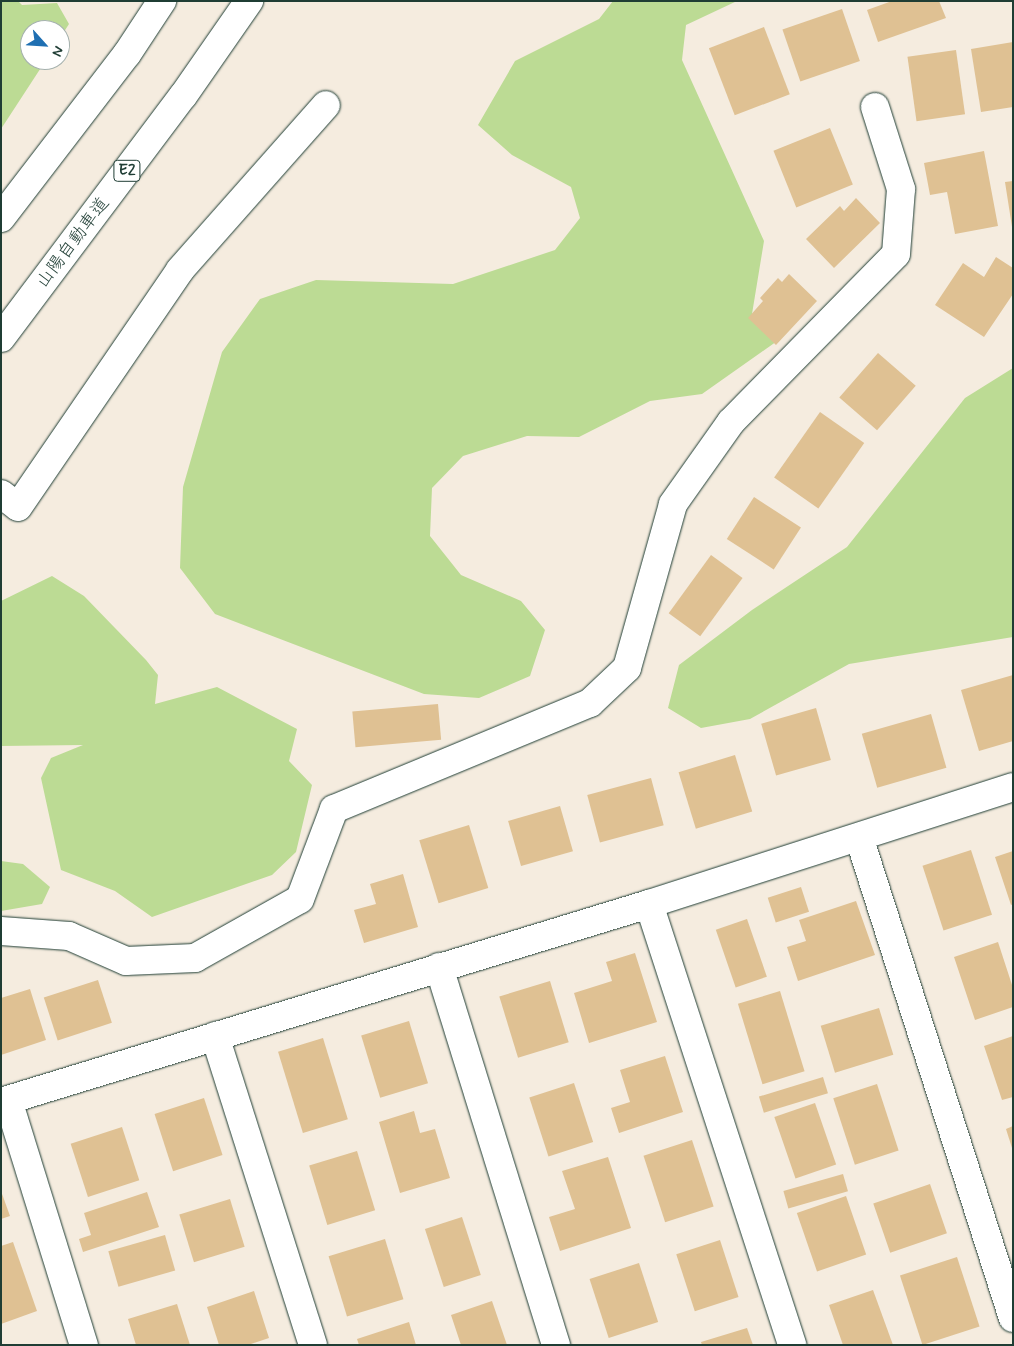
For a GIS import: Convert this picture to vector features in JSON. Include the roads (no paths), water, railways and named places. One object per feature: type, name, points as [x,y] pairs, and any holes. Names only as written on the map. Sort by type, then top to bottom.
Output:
[{"type":"main road","points":[[1,218],[127,54],[162,1]]},
{"type":"main road","name":"山陽自動車道","points":[[1,338],[184,96],[249,1]]},
{"type":"main road","points":[[1,494],[18,507],[180,270],[326,105]]},
{"type":"main road","points":[[1,931],[69,936],[126,961],[195,958],[300,899],[334,810],[590,703],[596,698],[627,668],[673,504],[731,422],[896,254],[901,189],[875,107]]},
{"type":"main road","points":[[84,1345],[5,1101],[649,904],[1013,787]]},
{"type":"main road","points":[[859,838],[1013,1318]]},
{"type":"main road","points":[[649,904],[792,1345]]},
{"type":"main road","points":[[439,967],[556,1345]]},
{"type":"main road","points":[[215,1036],[313,1345]]}]
